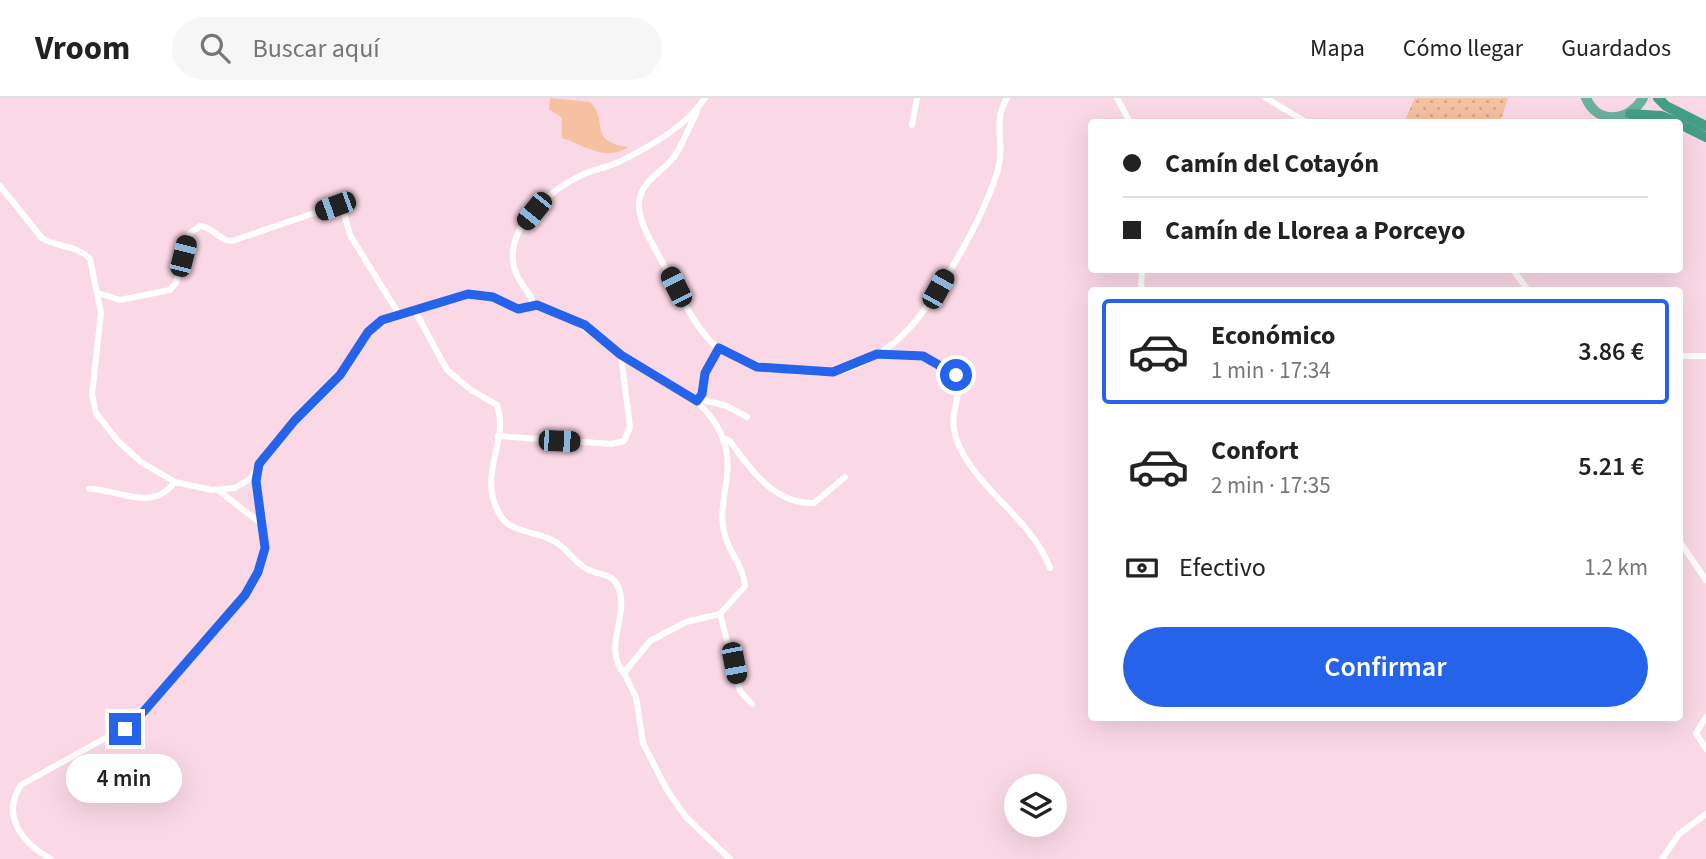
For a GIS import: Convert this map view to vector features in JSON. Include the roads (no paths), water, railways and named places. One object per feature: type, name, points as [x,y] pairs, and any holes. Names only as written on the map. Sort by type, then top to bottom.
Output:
[{"type":"highway","points":[[1586,98],[1601,115],[1616,118],[1630,114],[1668,119]]},
{"type":"highway","points":[[1630,114],[1643,98]]},
{"type":"highway","points":[[1658,98],[1666,106],[1706,126]]},
{"type":"highway","points":[[1683,126],[1706,137]]},
{"type":"street","points":[[705,98],[676,155],[642,190],[639,206],[644,225],[687,308],[719,348],[757,367],[833,372],[877,354],[897,340],[938,289],[981,210],[999,163],[999,118],[1007,98]]},
{"type":"street","points":[[912,125],[917,98]]},
{"type":"street","points":[[1117,98],[1128,119]]},
{"type":"street","points":[[1266,98],[1301,119]]},
{"type":"street","points":[[700,107],[637,153],[567,184],[534,211],[520,230],[512,254],[516,273],[532,304],[585,325],[621,355],[698,400],[727,406],[747,417]]},
{"type":"street","points":[[0,186],[42,238],[51,244],[84,252],[89,259],[98,293],[101,320],[93,407],[118,441],[141,462],[175,482],[219,491],[263,525]]},
{"type":"street","points":[[98,293],[120,300],[170,290],[176,283],[190,233],[200,226],[209,228],[225,241],[232,241],[338,205],[343,209],[350,234],[400,316]]},
{"type":"street","points":[[219,491],[244,484],[255,473],[275,442],[340,375],[373,326],[382,320],[468,294],[493,297],[518,309],[525,309],[532,304]]},
{"type":"street","points":[[415,310],[447,370],[471,390],[497,405],[498,436],[491,479],[492,499],[499,514],[510,525],[551,539],[585,568],[615,580],[620,592],[614,655],[636,697],[643,743],[662,782],[685,817],[730,859]]},
{"type":"street","points":[[624,673],[643,647],[666,631],[720,614],[745,586],[743,572],[730,553],[723,530],[729,471],[723,438],[698,400],[705,373],[719,348]]},
{"type":"street","points":[[877,354],[923,356],[956,375],[958,383],[951,420],[960,447],[972,468],[1003,505],[1032,532],[1050,568]]},
{"type":"street","points":[[498,436],[612,444],[624,441],[630,427],[621,355]]},
{"type":"street","points":[[1683,356],[1706,356]]},
{"type":"street","points":[[723,438],[730,441],[767,486],[784,496],[814,503],[845,477]]},
{"type":"street","points":[[51,859],[22,841],[12,828],[9,811],[14,792],[21,785],[84,748],[125,729],[138,718],[245,595],[264,555],[266,537],[255,473]]},
{"type":"street","points":[[89,489],[145,500],[170,488],[175,482]]},
{"type":"street","points":[[1683,546],[1706,579]]},
{"type":"street","points":[[720,614],[740,691],[752,704]]},
{"type":"street","points":[[1706,717],[1696,733],[1706,749]]},
{"type":"street","points":[[1662,859],[1679,834],[1706,814]]}]
